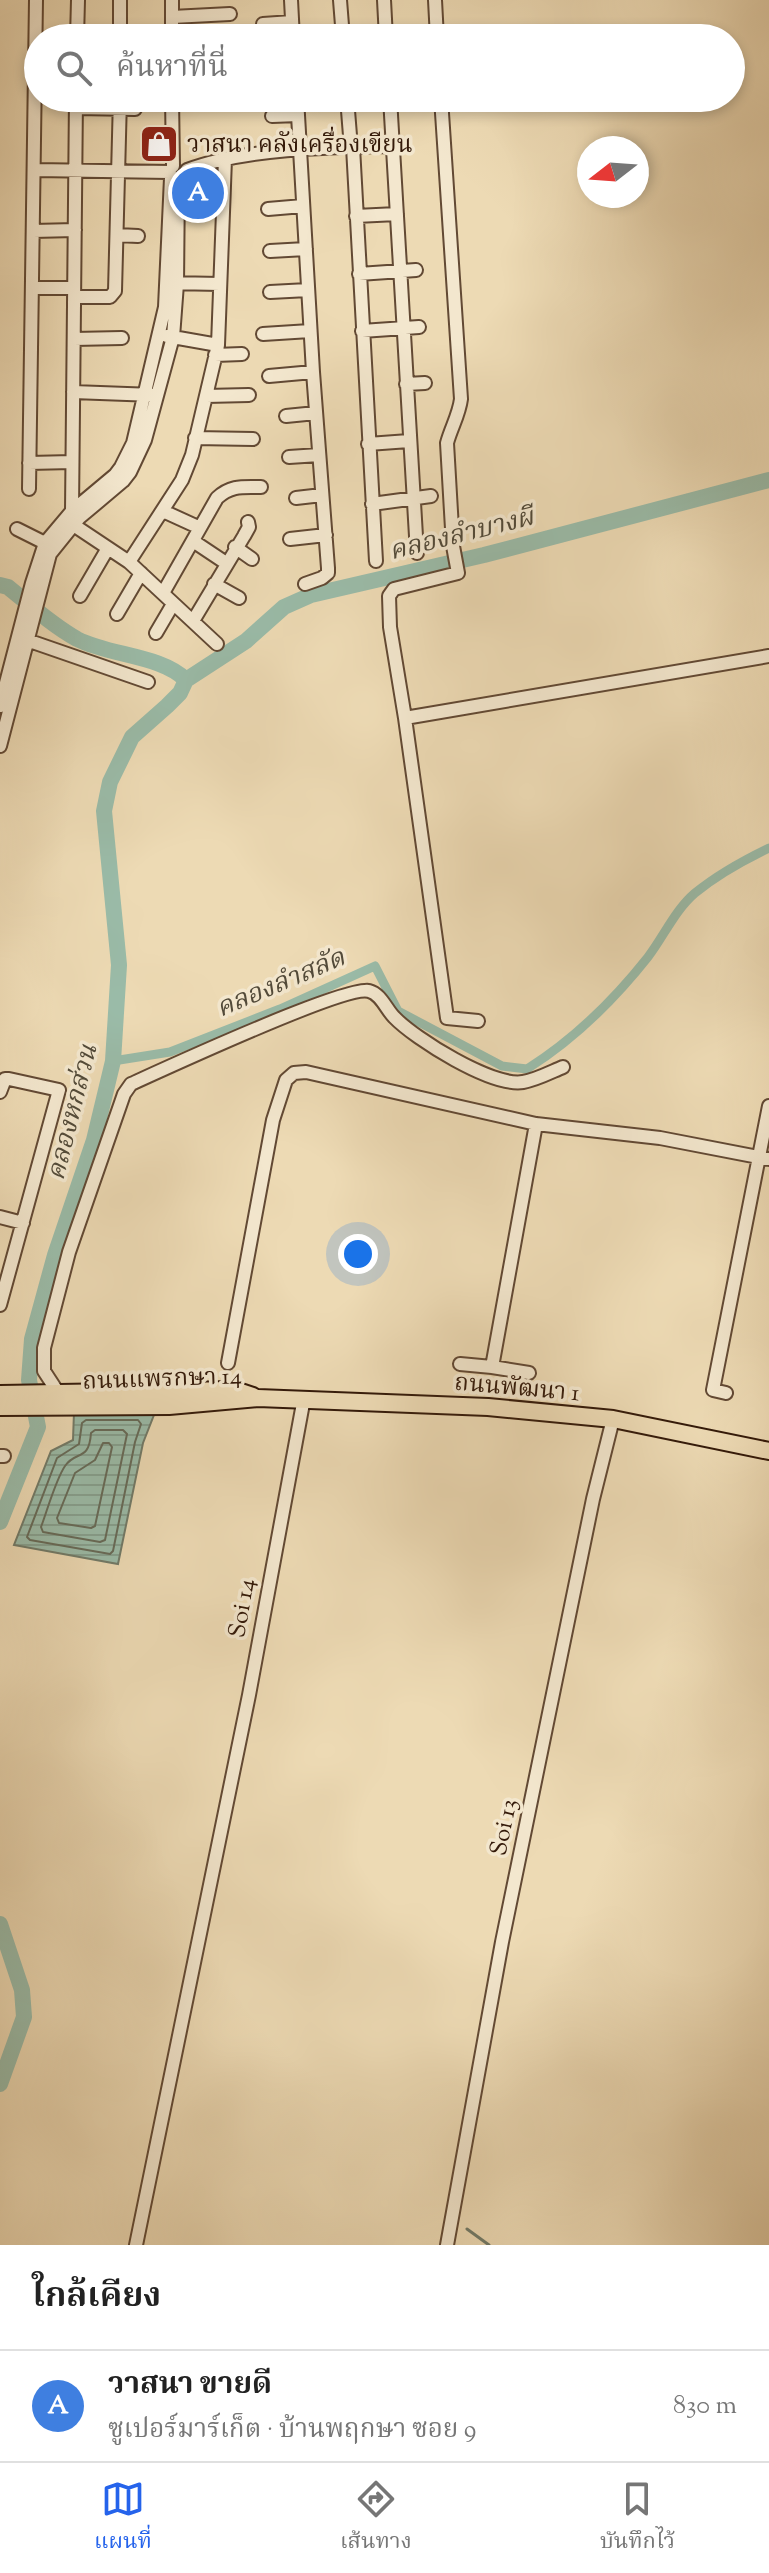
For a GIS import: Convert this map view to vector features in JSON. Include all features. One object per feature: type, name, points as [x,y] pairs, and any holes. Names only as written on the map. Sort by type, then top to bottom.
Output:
[{"type":"main road","name":"ถนนแพรกษา 14","points":[[6,1400],[54,1397],[169,1406],[258,1398]]},
{"type":"main road","name":"ถนนพัฒนา 1","points":[[258,1398],[488,1407],[613,1419],[769,1451]]},
{"type":"street","points":[[36,0],[36,24]]},
{"type":"street","points":[[77,24],[78,0]]},
{"type":"street","points":[[120,0],[120,24]]},
{"type":"street","points":[[172,0],[172,24]]},
{"type":"street","points":[[263,24],[292,22],[291,0]]},
{"type":"street","points":[[340,0],[342,24]]},
{"type":"street","points":[[384,0],[385,24]]},
{"type":"street","points":[[435,0],[436,24]]},
{"type":"street","points":[[172,17],[230,14]]},
{"type":"street","points":[[29,489],[36,112]]},
{"type":"street","points":[[36,586],[70,518],[76,112]]},
{"type":"street","points":[[32,288],[113,295],[120,112]]},
{"type":"street","points":[[0,746],[45,543],[121,467],[173,337],[172,112]]},
{"type":"street","points":[[298,112],[328,573],[305,584]]},
{"type":"street","points":[[348,112],[376,561]]},
{"type":"street","points":[[391,112],[417,553]]},
{"type":"street","points":[[442,112],[461,399],[460,411],[447,443],[453,546],[458,573],[394,589],[389,596],[390,627],[447,1018],[478,1021]]},
{"type":"street","points":[[272,116],[298,115]]},
{"type":"street","points":[[173,174],[180,164],[187,170],[225,159],[300,150],[393,146]]},
{"type":"street","points":[[129,562],[188,467],[206,396],[216,350],[225,159]]},
{"type":"street","points":[[35,170],[119,170],[173,174]]},
{"type":"street","points":[[268,209],[303,206]]},
{"type":"street","points":[[356,216],[397,214]]},
{"type":"street","points":[[33,231],[75,230]]},
{"type":"street","points":[[117,235],[138,236]]},
{"type":"street","points":[[270,251],[306,249]]},
{"type":"street","points":[[359,274],[416,270]]},
{"type":"street","points":[[172,283],[220,284]]},
{"type":"street","points":[[152,395],[160,335],[172,283]]},
{"type":"street","points":[[270,292],[308,290]]},
{"type":"street","points":[[362,331],[419,327]]},
{"type":"street","points":[[263,334],[310,331]]},
{"type":"street","points":[[160,335],[242,354]]},
{"type":"street","points":[[74,339],[122,338]]},
{"type":"street","points":[[269,376],[313,372]]},
{"type":"street","points":[[406,384],[425,383]]},
{"type":"street","points":[[73,392],[152,395]]},
{"type":"street","points":[[206,396],[249,395]]},
{"type":"street","points":[[286,416],[316,413]]},
{"type":"street","points":[[195,438],[253,439]]},
{"type":"street","points":[[368,444],[409,441]]},
{"type":"street","points":[[289,457],[319,455]]},
{"type":"street","points":[[29,463],[72,462]]},
{"type":"street","points":[[163,593],[217,498],[235,487],[261,487]]},
{"type":"street","points":[[296,498],[322,495]]},
{"type":"street","points":[[372,504],[431,496]]},
{"type":"street","points":[[163,511],[198,527]]},
{"type":"street","points":[[70,518],[129,562],[217,644]]},
{"type":"street","points":[[193,621],[249,527],[248,522]]},
{"type":"street","points":[[17,529],[45,543]]},
{"type":"street","points":[[290,539],[326,535]]},
{"type":"street","points":[[193,541],[226,563]]},
{"type":"street","points":[[235,547],[252,559]]},
{"type":"street","points":[[80,596],[108,548]]},
{"type":"street","points":[[117,614],[141,573]]},
{"type":"street","points":[[214,584],[239,598]]},
{"type":"street","points":[[156,633],[173,604]]},
{"type":"street","points":[[24,638],[148,682]]},
{"type":"street","points":[[0,706],[24,638]]},
{"type":"street","points":[[405,718],[769,656]]},
{"type":"street","points":[[54,1397],[44,1371],[44,1348],[54,1306],[69,1252],[124,1094],[131,1084],[237,1037],[357,991],[371,991],[408,1029],[466,1066],[493,1078],[522,1082],[563,1067]]},
{"type":"street","points":[[228,1363],[272,1123],[286,1080],[294,1073],[306,1072],[536,1124],[660,1138],[764,1158]]},
{"type":"street","points":[[0,1092],[5,1079],[59,1090],[0,1305]]},
{"type":"street","points":[[714,1390],[764,1158],[769,1106]]},
{"type":"street","points":[[492,1367],[536,1124]]},
{"type":"street","points":[[0,1217],[23,1223]]},
{"type":"street","points":[[460,1364],[529,1373]]},
{"type":"street","name":"Soi 14","points":[[136,2245],[223,1825],[304,1398]]},
{"type":"street","name":"Soi 13","points":[[447,2245],[505,1926],[593,1499],[613,1419]]},
{"type":"water","points":[[74,1412],[177,1413],[154,1415],[143,1443],[118,1564],[14,1545],[51,1451],[73,1440]]},
{"type":"waterway","name":"คลองหกส่วน","points":[[0,1522],[38,1427],[29,1380],[32,1339],[55,1255],[94,1140],[113,1061],[119,965],[104,811],[110,782],[132,737],[180,693],[186,680],[246,641],[284,607],[311,595],[484,555],[769,480]]},
{"type":"waterway","points":[[0,585],[8,587],[77,639],[163,665],[186,680]]},
{"type":"waterway","name":"คลองลำสลัด","points":[[113,1061],[170,1052],[280,1009],[375,966],[398,1011],[502,1066],[527,1069],[561,1045],[607,1004],[648,957],[695,893],[731,868],[769,848]]},
{"type":"waterway","name":"คลองหกส่วน","points":[[0,1924],[22,1990],[24,2017],[0,2084]]},
{"type":"waterway","points":[[467,2229],[489,2245]]},
{"type":"place","name":"วาสนา คลังเครื่องเขียน","points":[[159,144]]},
{"type":"place","name":"วาสนา ขายดี","points":[[198,193]]},
{"type":"water label","name":"คลองลำบางผี","points":[[461,533]]}]
